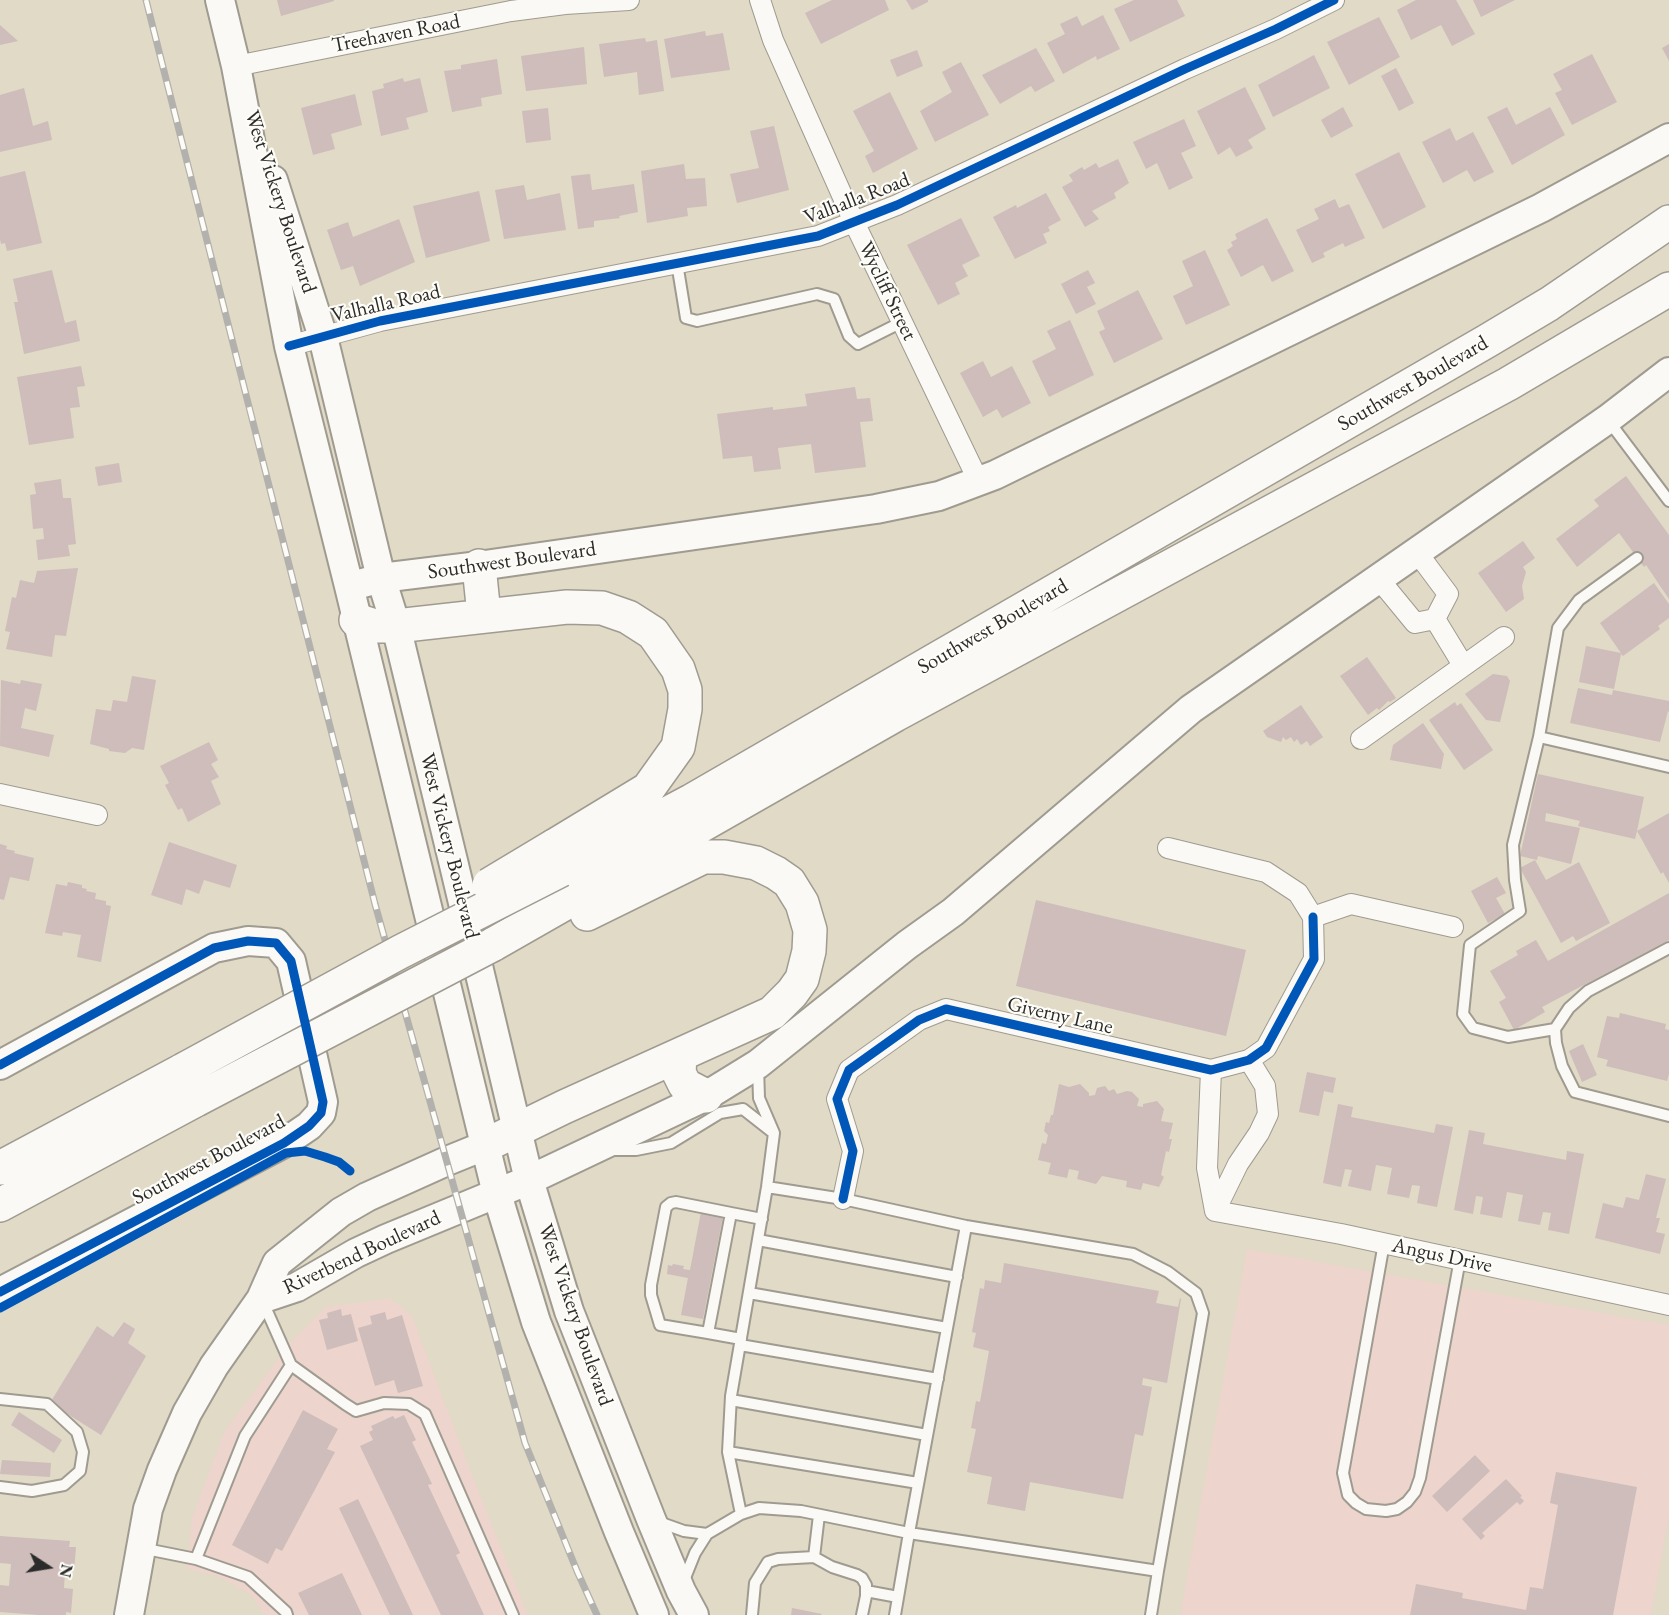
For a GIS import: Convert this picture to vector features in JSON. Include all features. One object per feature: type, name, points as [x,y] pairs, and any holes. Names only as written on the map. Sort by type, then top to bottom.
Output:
[{"type":"highway","name":"Southwest Boulevard","points":[[557,858],[701,795],[1487,341],[1549,304],[1669,222]]},
{"type":"highway","name":"Southwest Boulevard","points":[[556,920],[895,715],[1508,384],[1669,289]]},
{"type":"highway","points":[[478,567],[484,615]]},
{"type":"highway","points":[[0,1168],[400,952],[420,926],[557,858],[648,789],[678,747],[685,709],[685,690],[678,669],[653,633],[628,617],[602,608],[567,607],[396,626],[375,626],[356,620]]},
{"type":"highway","points":[[0,1205],[492,945],[513,951],[556,920],[704,857],[724,856],[756,863],[777,873],[789,882],[802,903],[810,930],[809,951],[802,979],[772,1013],[484,1146]]},
{"type":"highway","points":[[680,1055],[679,1073],[685,1085],[706,1096]]},
{"type":"highway","points":[[0,1143],[154,1069],[183,1070]]},
{"type":"highway","points":[[0,1219],[142,1137],[185,1106]]},
{"type":"main road","name":"West Vickery Boulevard","points":[[220,0],[236,66],[288,346],[349,586],[484,1146],[536,1322],[654,1615]]},
{"type":"main road","name":"West Vickery Boulevard","points":[[236,66],[323,337],[381,578],[396,626],[529,1180],[569,1311],[651,1519],[687,1603]]},
{"type":"main road","name":"Southwest Boulevard","points":[[349,586],[381,578],[478,567],[876,509],[939,496],[995,475],[1541,208],[1669,138]]},
{"type":"main road","points":[[497,1194],[706,1096],[758,1064],[907,945],[953,912],[1191,709],[1608,419],[1669,372]]},
{"type":"main road","name":"Southwest Boulevard","points":[[0,1065],[214,948],[248,941],[276,943],[291,962],[323,1102],[321,1113],[309,1126],[284,1143],[0,1292]]},
{"type":"main road","name":"Riverbend Boulevard","points":[[129,1615],[148,1509],[162,1470],[187,1413],[214,1366],[261,1299],[277,1263],[341,1212],[367,1197],[484,1146]]},
{"type":"main road","name":"Riverbend Boulevard","points":[[261,1299],[297,1287],[356,1253],[386,1239],[497,1194]]},
{"type":"street","name":"Treehaven Road","points":[[236,66],[511,11],[565,4],[629,0]]},
{"type":"street","name":"Wycliff Street","points":[[760,0],[773,40],[854,222],[978,480]]},
{"type":"street","name":"Valhalla Road","points":[[288,346],[380,321],[818,236],[897,206],[1334,0]]},
{"type":"street","points":[[1416,551],[1448,594],[1435,619]]},
{"type":"street","points":[[1378,578],[1415,623],[1435,619]]},
{"type":"street","points":[[1435,619],[1463,665]]},
{"type":"street","points":[[1361,739],[1504,637]]},
{"type":"street","points":[[0,794],[97,815]]},
{"type":"street","points":[[1168,848],[1266,872],[1298,893],[1313,916],[1314,960],[1266,1048],[1250,1060],[1265,1086],[1268,1114],[1259,1133],[1238,1164],[1215,1210]]},
{"type":"street","points":[[1313,916],[1351,904],[1453,927]]},
{"type":"street","name":"Giverny Lane","points":[[843,1199],[853,1151],[837,1099],[849,1070],[919,1020],[946,1009],[1211,1070],[1250,1060]]},
{"type":"street","points":[[1211,1070],[1207,1168],[1215,1210]]},
{"type":"street","name":"Angus Drive","points":[[1215,1210],[1384,1243],[1669,1305]]},
{"type":"lane","points":[[677,263],[686,318],[697,321],[817,294],[834,299],[849,336],[858,344],[902,322]]},
{"type":"lane","points":[[1608,419],[1669,501]]},
{"type":"lane","points":[[1555,1029],[1508,1038],[1473,1028],[1463,1014],[1470,945],[1520,911],[1513,845],[1539,737],[1558,628],[1579,600],[1637,558]]},
{"type":"lane","points":[[1539,737],[1669,767]]},
{"type":"lane","points":[[1669,948],[1588,990],[1569,1008],[1555,1029],[1562,1066],[1575,1092],[1669,1116]]},
{"type":"lane","points":[[741,1514],[728,1452],[731,1400],[762,1219],[774,1133],[759,1098],[758,1064]]},
{"type":"lane","points":[[591,1151],[636,1150],[671,1143],[720,1113],[743,1109],[774,1133]]},
{"type":"lane","points":[[767,1187],[843,1199],[966,1226],[1133,1254],[1168,1272],[1196,1293],[1203,1313],[1151,1615]]},
{"type":"lane","points":[[762,1219],[676,1202],[666,1207],[651,1285],[651,1295],[660,1325],[938,1379]]},
{"type":"lane","points":[[708,1333],[731,1213]]},
{"type":"lane","points":[[895,1615],[966,1226]]},
{"type":"lane","points":[[758,1240],[957,1277]]},
{"type":"lane","points":[[1384,1243],[1342,1473],[1348,1495],[1366,1509],[1375,1511],[1397,1509],[1407,1502],[1415,1492],[1420,1478],[1460,1259]]},
{"type":"lane","points":[[749,1293],[947,1328]]},
{"type":"lane","points":[[261,1299],[291,1365],[356,1411],[384,1403],[409,1404],[425,1414],[513,1615]]},
{"type":"lane","points":[[196,1559],[245,1436],[291,1365]]},
{"type":"lane","points":[[0,1399],[47,1404],[77,1432],[83,1452],[80,1471],[64,1485],[32,1491],[0,1487]]},
{"type":"lane","points":[[731,1400],[927,1435]]},
{"type":"lane","points":[[728,1452],[918,1484]]},
{"type":"lane","points":[[687,1603],[695,1553],[707,1534],[741,1514],[759,1508],[801,1511],[909,1533],[1158,1571]]},
{"type":"lane","points":[[814,1557],[819,1515]]},
{"type":"lane","points":[[651,1519],[684,1531],[707,1534]]},
{"type":"lane","points":[[140,1548],[196,1559],[248,1577],[287,1615]]},
{"type":"lane","points":[[752,1615],[755,1583],[768,1562],[778,1559],[814,1557],[832,1568],[862,1578],[866,1591],[862,1615]]},
{"type":"lane","points":[[866,1591],[898,1597]]},
{"type":"shaded area","points":[[1247,1249],[1669,1325],[1669,1516],[1651,1615],[1180,1615]]},
{"type":"shaded area","points":[[390,1298],[412,1316],[528,1615],[265,1615],[250,1594],[215,1575],[187,1569],[192,1518],[224,1432],[289,1344],[326,1307]]},
{"type":"building","points":[[277,0],[334,0],[334,1],[281,16]]},
{"type":"building","points":[[832,0],[885,0],[889,10],[821,44],[805,13]]},
{"type":"building","points":[[906,0],[928,0],[928,2],[912,10]]},
{"type":"building","points":[[1134,0],[1177,0],[1185,16],[1130,42],[1114,9]]},
{"type":"building","points":[[1416,0],[1456,0],[1475,34],[1452,46],[1441,25],[1411,40],[1397,10]]},
{"type":"building","points":[[1473,0],[1515,0],[1481,17]]},
{"type":"building","points":[[1103,15],[1120,49],[1097,60],[1096,56],[1063,74],[1047,43],[1065,34],[1060,24],[1077,16],[1082,26]]},
{"type":"building","points":[[1379,17],[1400,57],[1349,85],[1327,42]]},
{"type":"building","points":[[0,25],[18,41],[0,45]]},
{"type":"building","points":[[705,31],[706,36],[723,33],[730,70],[671,78],[664,39]]},
{"type":"building","points":[[645,38],[646,42],[657,40],[664,91],[639,95],[637,72],[604,77],[599,44]]},
{"type":"building","points":[[1669,44],[1669,61],[1662,48]]},
{"type":"building","points":[[584,47],[587,84],[526,91],[521,56]]},
{"type":"building","points":[[1036,48],[1055,81],[1035,92],[1031,86],[1000,104],[982,75]]},
{"type":"building","points":[[917,50],[923,66],[897,77],[890,60]]},
{"type":"building","points":[[1592,54],[1617,102],[1572,125],[1555,93],[1562,90],[1553,74]]},
{"type":"building","points":[[1314,55],[1330,88],[1273,117],[1258,85]]},
{"type":"building","points":[[497,59],[502,94],[481,98],[482,106],[452,112],[444,71],[461,69],[461,65]]},
{"type":"building","points":[[961,62],[989,115],[935,142],[920,111],[952,92],[942,72]]},
{"type":"building","points":[[1396,68],[1414,103],[1399,111],[1381,76]]},
{"type":"building","points":[[403,78],[404,82],[420,78],[428,112],[406,118],[409,129],[381,136],[372,91],[384,88],[383,84]]},
{"type":"building","points":[[1245,87],[1266,129],[1248,140],[1253,148],[1236,157],[1230,147],[1218,155],[1197,111]]},
{"type":"building","points":[[24,88],[33,126],[48,121],[52,140],[0,152],[0,95]]},
{"type":"building","points":[[890,92],[918,149],[873,173],[865,156],[874,151],[853,111]]},
{"type":"building","points":[[355,94],[362,125],[331,134],[335,149],[313,155],[301,108]]},
{"type":"building","points":[[1343,107],[1353,126],[1331,138],[1321,120]]},
{"type":"building","points":[[1507,107],[1516,125],[1550,107],[1565,135],[1512,165],[1487,117]]},
{"type":"building","points":[[548,108],[551,140],[526,143],[522,111]]},
{"type":"building","points":[[1184,119],[1196,146],[1181,153],[1193,178],[1169,190],[1157,163],[1146,169],[1133,142]]},
{"type":"building","points":[[774,126],[789,190],[737,203],[730,174],[759,168],[750,131]]},
{"type":"building","points":[[1450,128],[1456,141],[1473,132],[1494,172],[1474,182],[1467,170],[1443,183],[1422,142]]},
{"type":"building","points":[[1399,152],[1426,207],[1383,229],[1355,174]]},
{"type":"building","points":[[1118,159],[1129,183],[1114,193],[1116,198],[1092,211],[1099,219],[1085,227],[1062,187],[1073,181],[1069,175],[1082,167],[1084,170],[1096,163],[1099,168]]},
{"type":"building","points":[[684,164],[686,179],[705,178],[707,206],[687,208],[688,216],[647,223],[641,171]]},
{"type":"building","points":[[25,171],[42,243],[7,251],[5,243],[1,244],[0,239],[0,177]]},
{"type":"building","points":[[590,174],[592,190],[634,184],[638,212],[619,216],[620,218],[594,221],[594,227],[578,229],[571,176]]},
{"type":"building","points":[[524,185],[527,200],[560,193],[566,230],[504,239],[495,190]]},
{"type":"building","points":[[479,191],[490,241],[426,258],[413,206]]},
{"type":"building","points":[[1046,193],[1061,220],[1048,227],[1050,231],[1043,234],[1047,243],[1015,259],[993,217]]},
{"type":"building","points":[[1335,199],[1339,208],[1349,204],[1365,238],[1345,247],[1343,243],[1323,253],[1325,257],[1312,263],[1296,230],[1319,219],[1314,209]]},
{"type":"building","points":[[961,218],[980,256],[962,265],[968,276],[955,283],[960,294],[938,305],[907,245]]},
{"type":"building","points":[[1267,218],[1294,271],[1272,282],[1263,265],[1241,277],[1227,250],[1233,246],[1231,242],[1237,239],[1235,234]]},
{"type":"building","points":[[399,219],[415,262],[360,286],[353,266],[341,270],[327,230],[348,222],[353,237]]},
{"type":"building","points":[[1205,250],[1230,305],[1186,325],[1173,296],[1193,286],[1182,261]]},
{"type":"building","points":[[52,270],[65,323],[76,320],[80,341],[24,354],[14,302],[18,302],[13,279]]},
{"type":"building","points":[[1088,270],[1095,283],[1087,287],[1096,304],[1076,314],[1061,284]]},
{"type":"building","points":[[1138,290],[1163,339],[1114,363],[1099,332],[1105,329],[1097,311]]},
{"type":"building","points":[[1070,320],[1094,375],[1049,397],[1032,361],[1056,349],[1047,331]]},
{"type":"building","points":[[983,361],[991,377],[1012,366],[1031,403],[1002,418],[997,409],[983,417],[960,373]]},
{"type":"building","points":[[81,366],[85,386],[77,387],[80,407],[70,408],[74,438],[29,445],[17,377]]},
{"type":"building","points":[[855,387],[857,399],[870,398],[873,421],[860,422],[866,467],[815,473],[811,444],[778,448],[781,469],[754,472],[752,456],[723,459],[717,414],[773,407],[773,410],[807,406],[805,394]]},
{"type":"building","points":[[119,463],[122,482],[98,486],[95,467]]},
{"type":"building","points":[[1626,476],[1669,535],[1669,599],[1646,565],[1644,567],[1619,533],[1577,567],[1556,539],[1599,506],[1594,500]]},
{"type":"building","points":[[61,479],[63,498],[71,498],[76,544],[68,545],[70,556],[38,560],[36,540],[44,539],[43,528],[33,529],[30,495],[36,494],[34,483]]},
{"type":"building","points":[[1523,541],[1535,558],[1523,567],[1526,572],[1522,586],[1524,599],[1506,612],[1478,573]]},
{"type":"building","points":[[78,568],[66,636],[55,635],[52,657],[6,649],[10,632],[5,631],[12,597],[16,598],[20,580],[34,583],[37,571]]},
{"type":"building","points":[[1654,583],[1669,604],[1669,618],[1658,626],[1660,629],[1623,656],[1621,654],[1614,689],[1579,682],[1586,646],[1621,653],[1600,623]]},
{"type":"building","points":[[1367,657],[1396,698],[1368,715],[1340,676]]},
{"type":"building","points":[[1493,674],[1507,676],[1510,681],[1500,722],[1486,720],[1465,694]]},
{"type":"building","points":[[132,676],[156,680],[144,750],[132,748],[125,753],[109,751],[109,749],[90,744],[96,709],[111,711],[113,700],[127,702]]},
{"type":"building","points":[[1,680],[20,684],[21,680],[42,684],[36,711],[25,708],[21,728],[54,735],[49,757],[0,746]]},
{"type":"building","points":[[1578,688],[1612,695],[1613,690],[1669,701],[1669,712],[1660,742],[1570,723]]},
{"type":"building","points":[[1455,702],[1457,706],[1461,703],[1493,750],[1464,770],[1429,720]]},
{"type":"building","points":[[1301,705],[1323,737],[1310,746],[1307,741],[1301,745],[1297,739],[1294,742],[1291,737],[1286,740],[1283,737],[1281,742],[1267,737],[1263,731]]},
{"type":"building","points":[[1423,723],[1444,754],[1441,769],[1390,760],[1393,745]]},
{"type":"building","points":[[209,742],[218,760],[211,764],[219,777],[211,781],[221,804],[188,822],[182,808],[178,810],[165,785],[169,783],[160,766]]},
{"type":"building","points":[[1538,774],[1644,797],[1635,839],[1578,826],[1580,821],[1546,813],[1545,821],[1580,828],[1571,864],[1538,856],[1537,860],[1520,856]]},
{"type":"building","points":[[1669,813],[1669,883],[1663,872],[1661,874],[1637,831]]},
{"type":"building","points":[[169,842],[237,865],[230,888],[204,880],[199,894],[186,889],[182,905],[151,895]]},
{"type":"building","points":[[0,844],[7,846],[6,849],[15,851],[14,853],[34,858],[29,881],[10,877],[4,900],[0,899]]},
{"type":"building","points":[[1535,860],[1546,880],[1579,862],[1610,923],[1576,941],[1573,936],[1561,943],[1520,868]]},
{"type":"building","points":[[1497,877],[1506,893],[1496,898],[1505,914],[1488,923],[1471,891]]},
{"type":"building","points":[[68,882],[82,885],[82,888],[87,889],[86,891],[96,893],[95,899],[106,901],[106,905],[111,906],[101,962],[77,957],[81,935],[63,932],[62,936],[45,933],[56,884],[67,886]]},
{"type":"building","points":[[1669,893],[1669,940],[1542,1007],[1545,1012],[1514,1030],[1499,1002],[1506,998],[1490,971],[1518,955],[1516,951],[1536,940],[1548,961]]},
{"type":"building","points":[[1036,900],[1246,950],[1226,1036],[1016,986]]},
{"type":"building","points":[[1620,1013],[1666,1024],[1665,1029],[1669,1030],[1667,1081],[1606,1066],[1608,1060],[1597,1057],[1607,1016],[1619,1018]]},
{"type":"building","points":[[1583,1044],[1597,1075],[1582,1082],[1569,1051]]},
{"type":"building","points":[[1307,1072],[1336,1078],[1333,1093],[1324,1091],[1319,1116],[1299,1112]]},
{"type":"building","points":[[1059,1084],[1069,1087],[1080,1084],[1089,1096],[1095,1095],[1097,1088],[1105,1086],[1109,1091],[1114,1089],[1117,1094],[1132,1092],[1139,1099],[1137,1106],[1143,1107],[1143,1104],[1157,1101],[1164,1109],[1161,1121],[1173,1123],[1169,1152],[1166,1151],[1161,1175],[1164,1177],[1159,1187],[1143,1183],[1141,1190],[1126,1187],[1127,1181],[1102,1176],[1096,1184],[1077,1179],[1079,1171],[1069,1169],[1067,1178],[1048,1174],[1051,1163],[1038,1160],[1042,1143],[1046,1144],[1048,1135],[1044,1131],[1046,1122],[1049,1123],[1053,1115]]},
{"type":"building","points":[[1338,1104],[1353,1107],[1351,1117],[1434,1133],[1436,1124],[1453,1127],[1437,1207],[1417,1203],[1420,1186],[1412,1185],[1409,1198],[1387,1194],[1392,1168],[1376,1165],[1371,1191],[1348,1186],[1352,1170],[1345,1169],[1341,1187],[1323,1183]]},
{"type":"building","points":[[1469,1130],[1485,1133],[1483,1144],[1566,1160],[1567,1151],[1584,1154],[1569,1234],[1548,1230],[1551,1213],[1543,1212],[1540,1225],[1518,1221],[1523,1195],[1507,1192],[1502,1218],[1480,1214],[1483,1197],[1476,1196],[1473,1214],[1454,1210]]},
{"type":"building","points":[[1646,1174],[1666,1179],[1656,1218],[1660,1218],[1656,1232],[1665,1234],[1660,1254],[1595,1238],[1603,1203],[1623,1208],[1626,1197],[1639,1200]]},
{"type":"building","points":[[701,1212],[723,1216],[703,1319],[681,1315],[688,1278],[667,1274],[668,1265],[673,1264],[690,1270]]},
{"type":"building","points":[[1004,1263],[1159,1291],[1156,1303],[1178,1307],[1181,1299],[1167,1383],[1143,1378],[1142,1385],[1152,1387],[1143,1436],[1135,1434],[1123,1499],[1030,1482],[1025,1511],[987,1504],[992,1477],[967,1472],[976,1429],[971,1428],[976,1401],[980,1402],[989,1351],[973,1347],[976,1333],[972,1332],[980,1288],[984,1289],[985,1280],[1001,1283]]},
{"type":"building","points":[[341,1309],[342,1316],[351,1314],[358,1341],[327,1350],[319,1320],[328,1318],[327,1313]]},
{"type":"building","points":[[385,1312],[387,1320],[402,1315],[423,1386],[398,1393],[394,1380],[375,1386],[358,1328],[372,1324],[370,1316]]},
{"type":"building","points":[[124,1322],[135,1329],[128,1343],[146,1356],[101,1435],[50,1403],[97,1326],[113,1337]]},
{"type":"building","points":[[303,1410],[338,1429],[327,1449],[335,1452],[282,1551],[276,1548],[268,1564],[232,1545]]},
{"type":"building","points":[[19,1412],[62,1440],[54,1453],[11,1425]]},
{"type":"building","points":[[404,1415],[416,1440],[412,1442],[432,1484],[428,1485],[460,1553],[456,1555],[484,1615],[441,1615],[360,1446],[373,1440],[369,1432],[373,1430],[371,1426],[393,1416],[395,1419]]},
{"type":"building","points":[[1475,1455],[1490,1471],[1447,1512],[1432,1496]]},
{"type":"building","points":[[2,1460],[51,1463],[50,1477],[0,1474]]},
{"type":"building","points":[[1556,1472],[1637,1487],[1613,1615],[1410,1615],[1416,1584],[1463,1593],[1462,1598],[1526,1610],[1530,1587],[1543,1589],[1558,1505],[1550,1503]]},
{"type":"building","points":[[1506,1479],[1524,1501],[1520,1505],[1517,1502],[1482,1533],[1485,1536],[1481,1540],[1462,1519]]},
{"type":"building","points":[[358,1499],[413,1615],[390,1615],[339,1508]]},
{"type":"building","points":[[0,1536],[70,1541],[69,1547],[76,1547],[74,1571],[65,1571],[64,1588],[73,1589],[71,1613],[39,1615],[0,1612],[0,1585],[9,1586],[11,1564],[0,1563]]},
{"type":"building","points":[[342,1573],[362,1615],[309,1615],[298,1593]]},
{"type":"building","points":[[792,1608],[822,1614],[791,1615]]},
{"type":"railway","points":[[146,0],[375,904],[525,1443],[597,1615]]},
{"type":"cycle path","points":[[289,346],[380,321],[818,236],[897,205],[1334,0]]},
{"type":"cycle path","points":[[843,1199],[853,1151],[837,1099],[849,1070],[919,1020],[946,1009],[1211,1070],[1249,1060],[1266,1048],[1314,959],[1313,917]]},
{"type":"cycle path","points":[[0,1065],[214,948],[248,941],[276,943],[291,961],[323,1102],[321,1113],[309,1126],[284,1143],[0,1292]]},
{"type":"cycle path","points":[[0,1308],[286,1153],[305,1151],[339,1162],[350,1171]]}]
